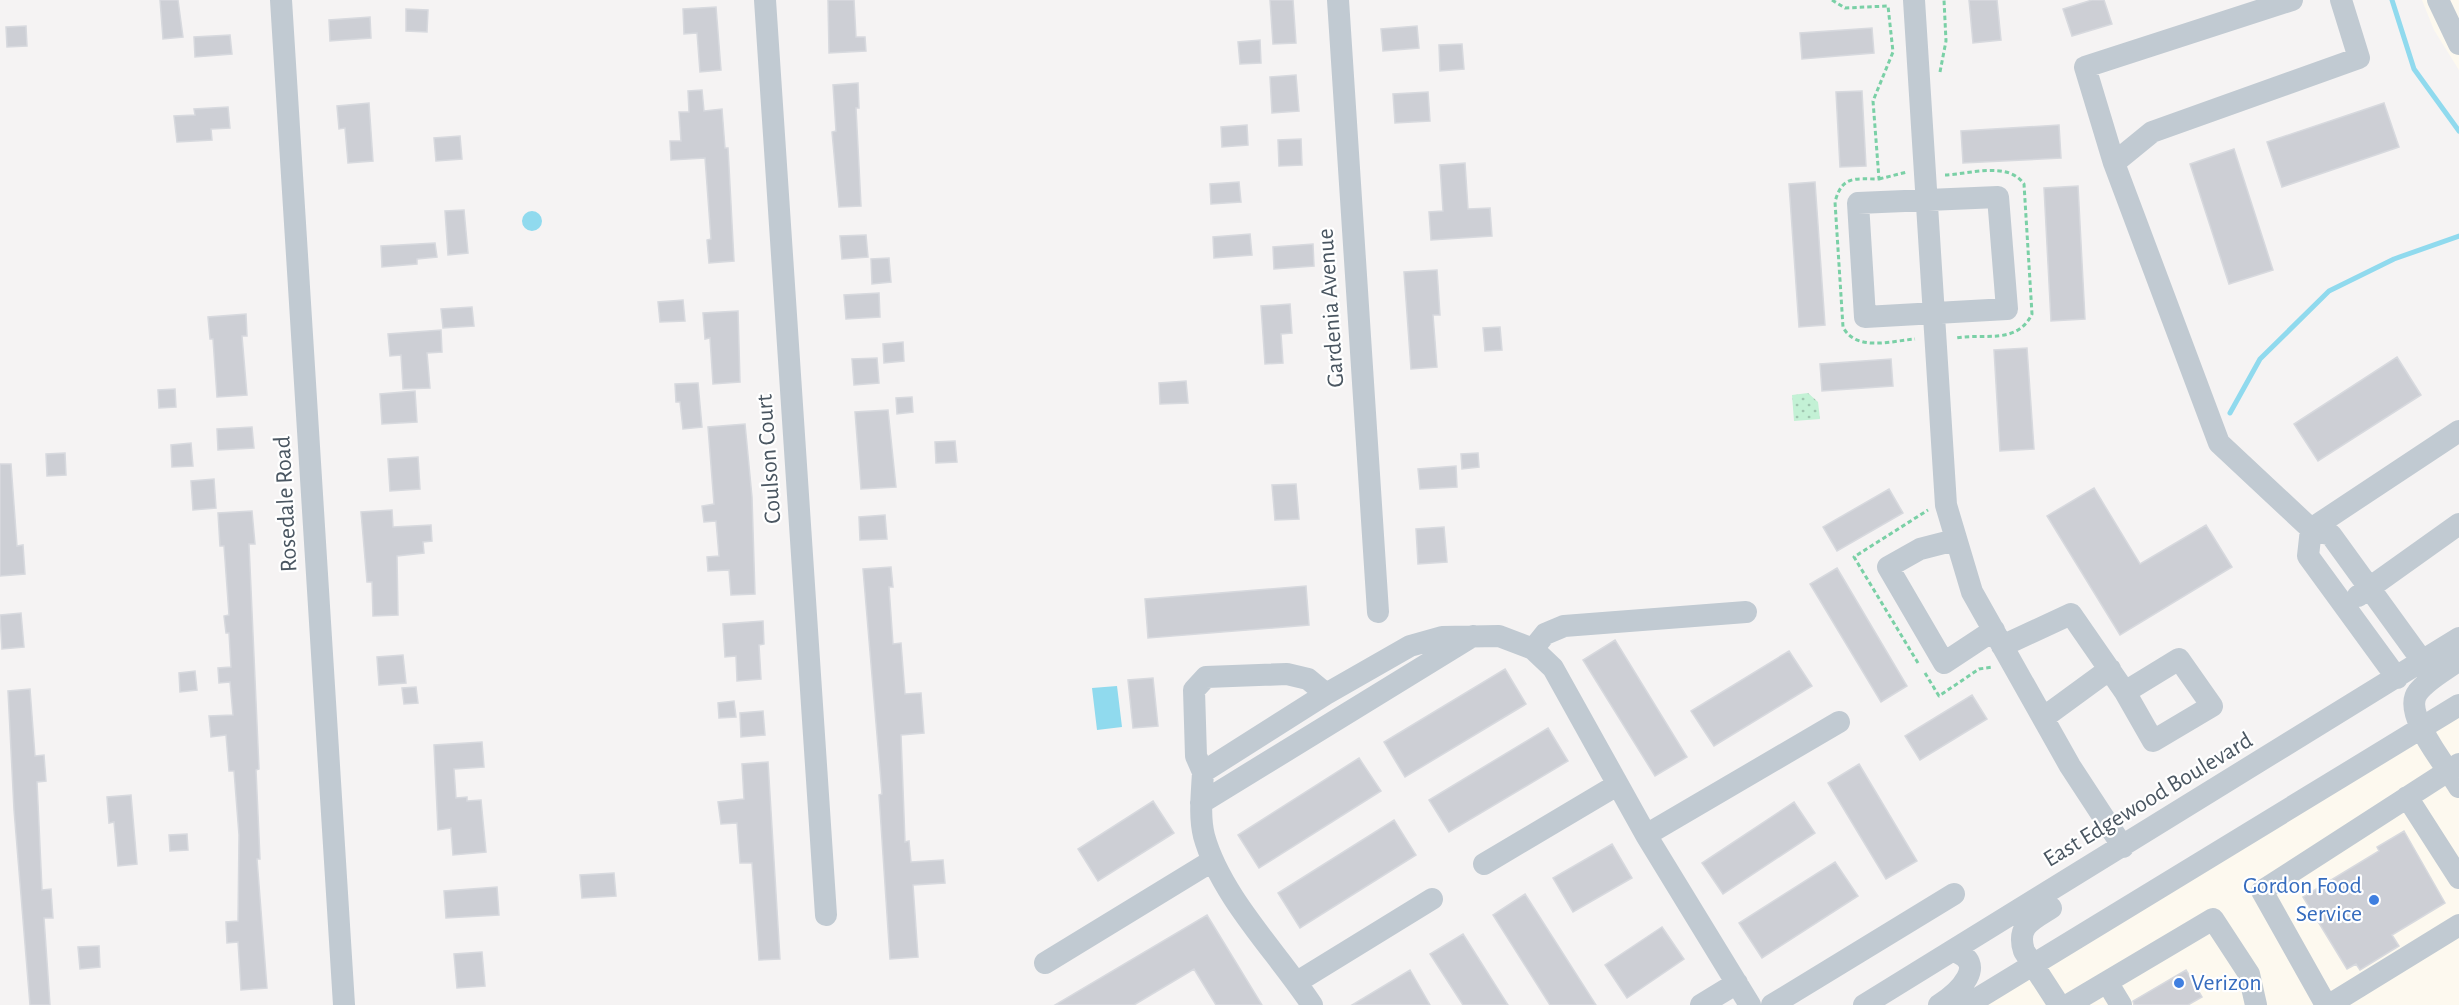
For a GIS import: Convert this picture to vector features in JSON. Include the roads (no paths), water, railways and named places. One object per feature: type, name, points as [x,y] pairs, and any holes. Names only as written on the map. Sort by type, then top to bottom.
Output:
[{"type":"street","name":"Rosedale Road","points":[[281,0],[344,1005]]},
{"type":"street","name":"Coulson Court","points":[[765,0],[826,915]]},
{"type":"street","name":"Gardenia Avenue","points":[[1338,0],[1378,612]]},
{"type":"street","points":[[1914,0],[1946,505],[1972,592],[2070,766],[2123,847]]},
{"type":"street","points":[[2292,0],[2085,67],[2114,163],[2219,443],[2311,529],[2331,535],[2423,662]]},
{"type":"street","points":[[2114,163],[2152,132],[2359,58],[2341,0]]},
{"type":"street","points":[[2438,0],[2459,44]]},
{"type":"street","points":[[1998,197],[2007,309],[1865,317],[1858,203],[1926,201],[1998,197]]},
{"type":"street","points":[[2311,529],[2459,431]]},
{"type":"street","points":[[2346,607],[2370,587],[2459,524]]},
{"type":"street","points":[[2311,529],[2308,556],[2397,678]]},
{"type":"street","points":[[1955,540],[1920,549],[1888,567],[1944,663],[1998,638],[2071,614],[2125,692]]},
{"type":"street","points":[[1533,650],[1545,634],[1564,626],[1746,612]]},
{"type":"street","points":[[1201,803],[1476,635]]},
{"type":"street","points":[[1203,772],[1326,694],[1410,646],[1442,637],[1476,635],[1499,636],[1533,650],[1553,668],[1646,835],[1750,1005]]},
{"type":"street","name":"East Edgewood Boulevard","points":[[1864,1005],[2459,638]]},
{"type":"street","points":[[2459,660],[2418,690],[2413,706],[2420,728],[2456,774],[2407,797],[2262,891],[2327,1005],[2459,925]]},
{"type":"street","points":[[2043,718],[2110,669]]},
{"type":"street","points":[[1312,1005],[1244,911],[1212,861],[1203,834],[1201,803],[1203,772],[1196,756],[1194,690],[1206,677],[1287,674],[1308,679],[1326,694]]},
{"type":"street","points":[[1967,1005],[2458,705]]},
{"type":"street","points":[[1646,835],[1839,722]]},
{"type":"street","points":[[1484,864],[1617,785]]},
{"type":"street","points":[[2407,797],[2459,878]]},
{"type":"street","points":[[2059,1005],[2024,951],[2021,932],[2027,923],[2145,850],[2159,825]]},
{"type":"street","points":[[1046,963],[1212,861]]},
{"type":"street","points":[[1772,1005],[1954,894]]},
{"type":"street","points":[[1297,982],[1432,899]]},
{"type":"street","points":[[2068,1005],[2213,919],[2248,974],[2256,1005]]},
{"type":"street","points":[[1939,1005],[1955,995],[1966,982],[1969,972],[1969,961],[1964,954],[1953,951]]},
{"type":"street","points":[[2107,982],[2121,1005]]},
{"type":"street","points":[[1701,1005],[1737,983]]},
{"type":"water","points":[[532,211],[539,214],[542,221],[539,228],[532,231],[525,228],[522,221],[525,214]]},
{"type":"water","points":[[1117,686],[1122,727],[1097,730],[1092,688]]},
{"type":"waterway","points":[[2392,0],[2414,69],[2459,131]]},
{"type":"waterway","points":[[2230,413],[2260,359],[2329,291],[2394,259],[2459,236]]},
{"type":"place","name":"Gordon Food Service","points":[[2374,900]]},
{"type":"place","name":"Verizon","points":[[2179,983]]}]
